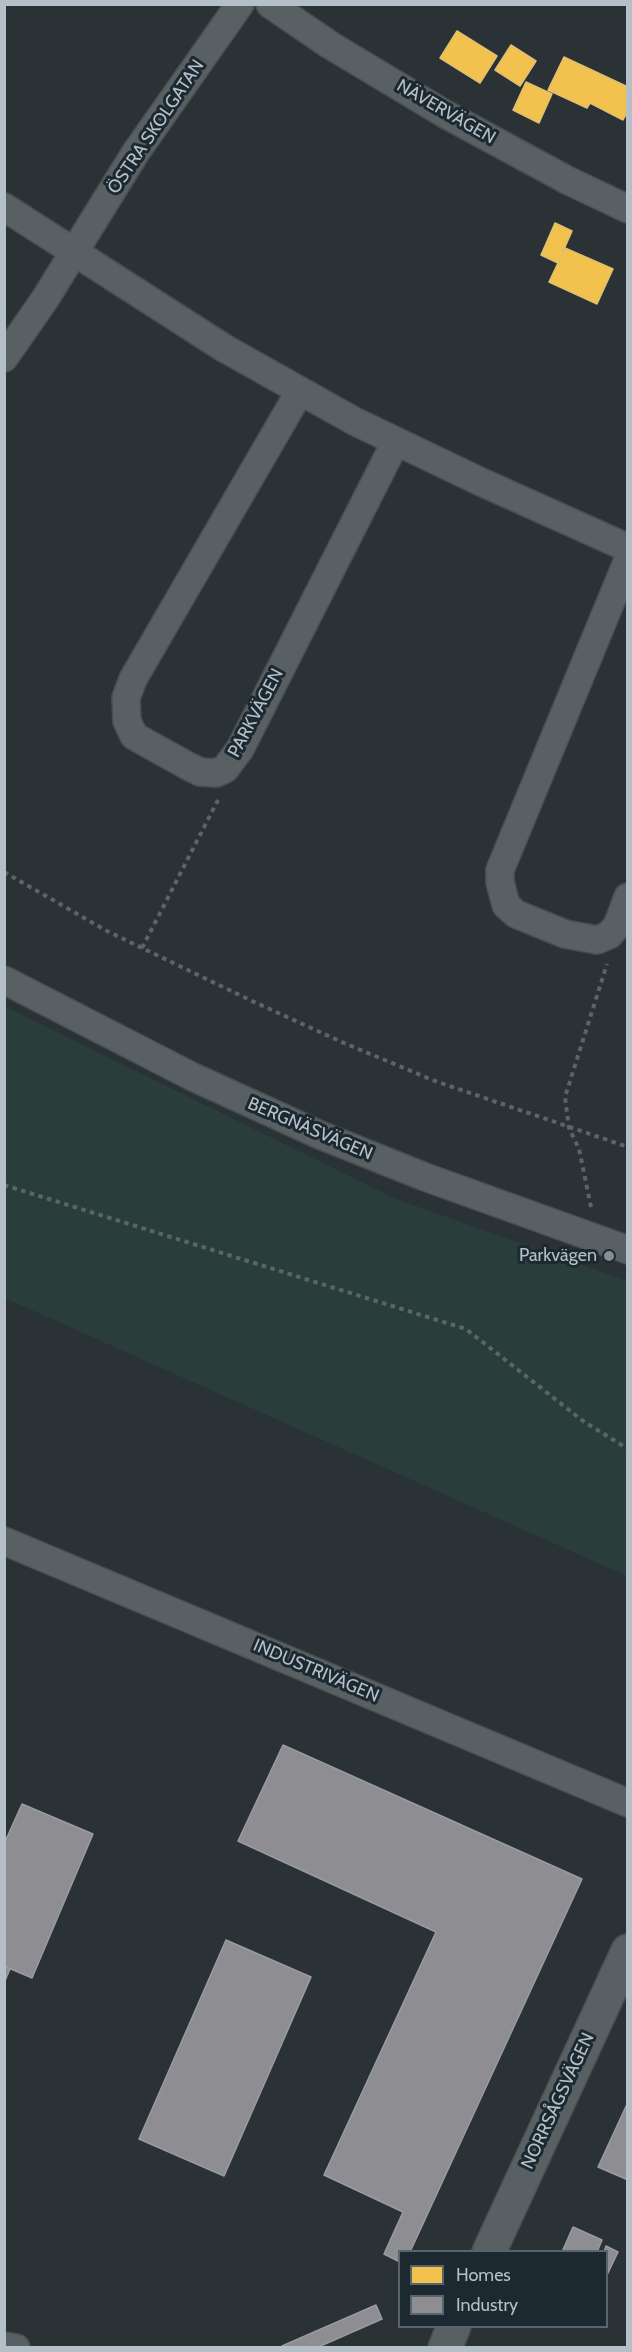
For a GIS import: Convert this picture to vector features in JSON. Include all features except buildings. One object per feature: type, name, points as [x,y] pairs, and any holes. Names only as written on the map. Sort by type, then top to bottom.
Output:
[{"type":"street","name":"ÖSTRA SKOLGATAN","points":[[75,251],[136,152],[240,4]]},
{"type":"street","name":"NÄVERVÄGEN","points":[[270,4],[330,45],[445,114],[567,180],[627,209]]},
{"type":"street","points":[[4,207],[224,348],[300,391],[479,481],[627,548]]},
{"type":"street","points":[[4,358],[75,251]]},
{"type":"street","name":"PARKVÄGEN","points":[[300,391],[133,679],[126,698],[127,721],[134,736],[188,766],[200,772],[216,773],[225,769],[240,749],[396,441]]},
{"type":"street","points":[[627,560],[500,870],[502,894],[506,905],[516,914],[565,934],[597,940],[609,935],[617,926],[627,897]]},
{"type":"street","name":"BERGNÄSVÄGEN","points":[[4,980],[193,1077],[320,1135],[425,1177],[627,1250]]},
{"type":"street","name":"INDUSTRIVÄGEN","points":[[4,1541],[627,1803]]},
{"type":"street","name":"NORRSÅGSVÄGEN","points":[[490,2250],[627,1951]]},
{"type":"street","points":[[445,2348],[453,2328]]},
{"type":"street","points":[[4,2346],[16,2348]]},
{"type":"path","points":[[142,948],[220,795],[216,773]]},
{"type":"path","points":[[4,872],[142,948],[252,1001],[435,1081],[627,1148]]},
{"type":"path","points":[[592,1238],[590,1195],[579,1149],[569,1128],[565,1097],[608,963],[597,940]]},
{"type":"path","points":[[4,1185],[466,1329],[583,1421],[627,1449]]},
{"type":"green space","points":[[4,1006],[396,1199],[627,1281],[627,1576],[5,1298]]},
{"type":"place","name":"Parkvägen","points":[[609,1256]]}]
